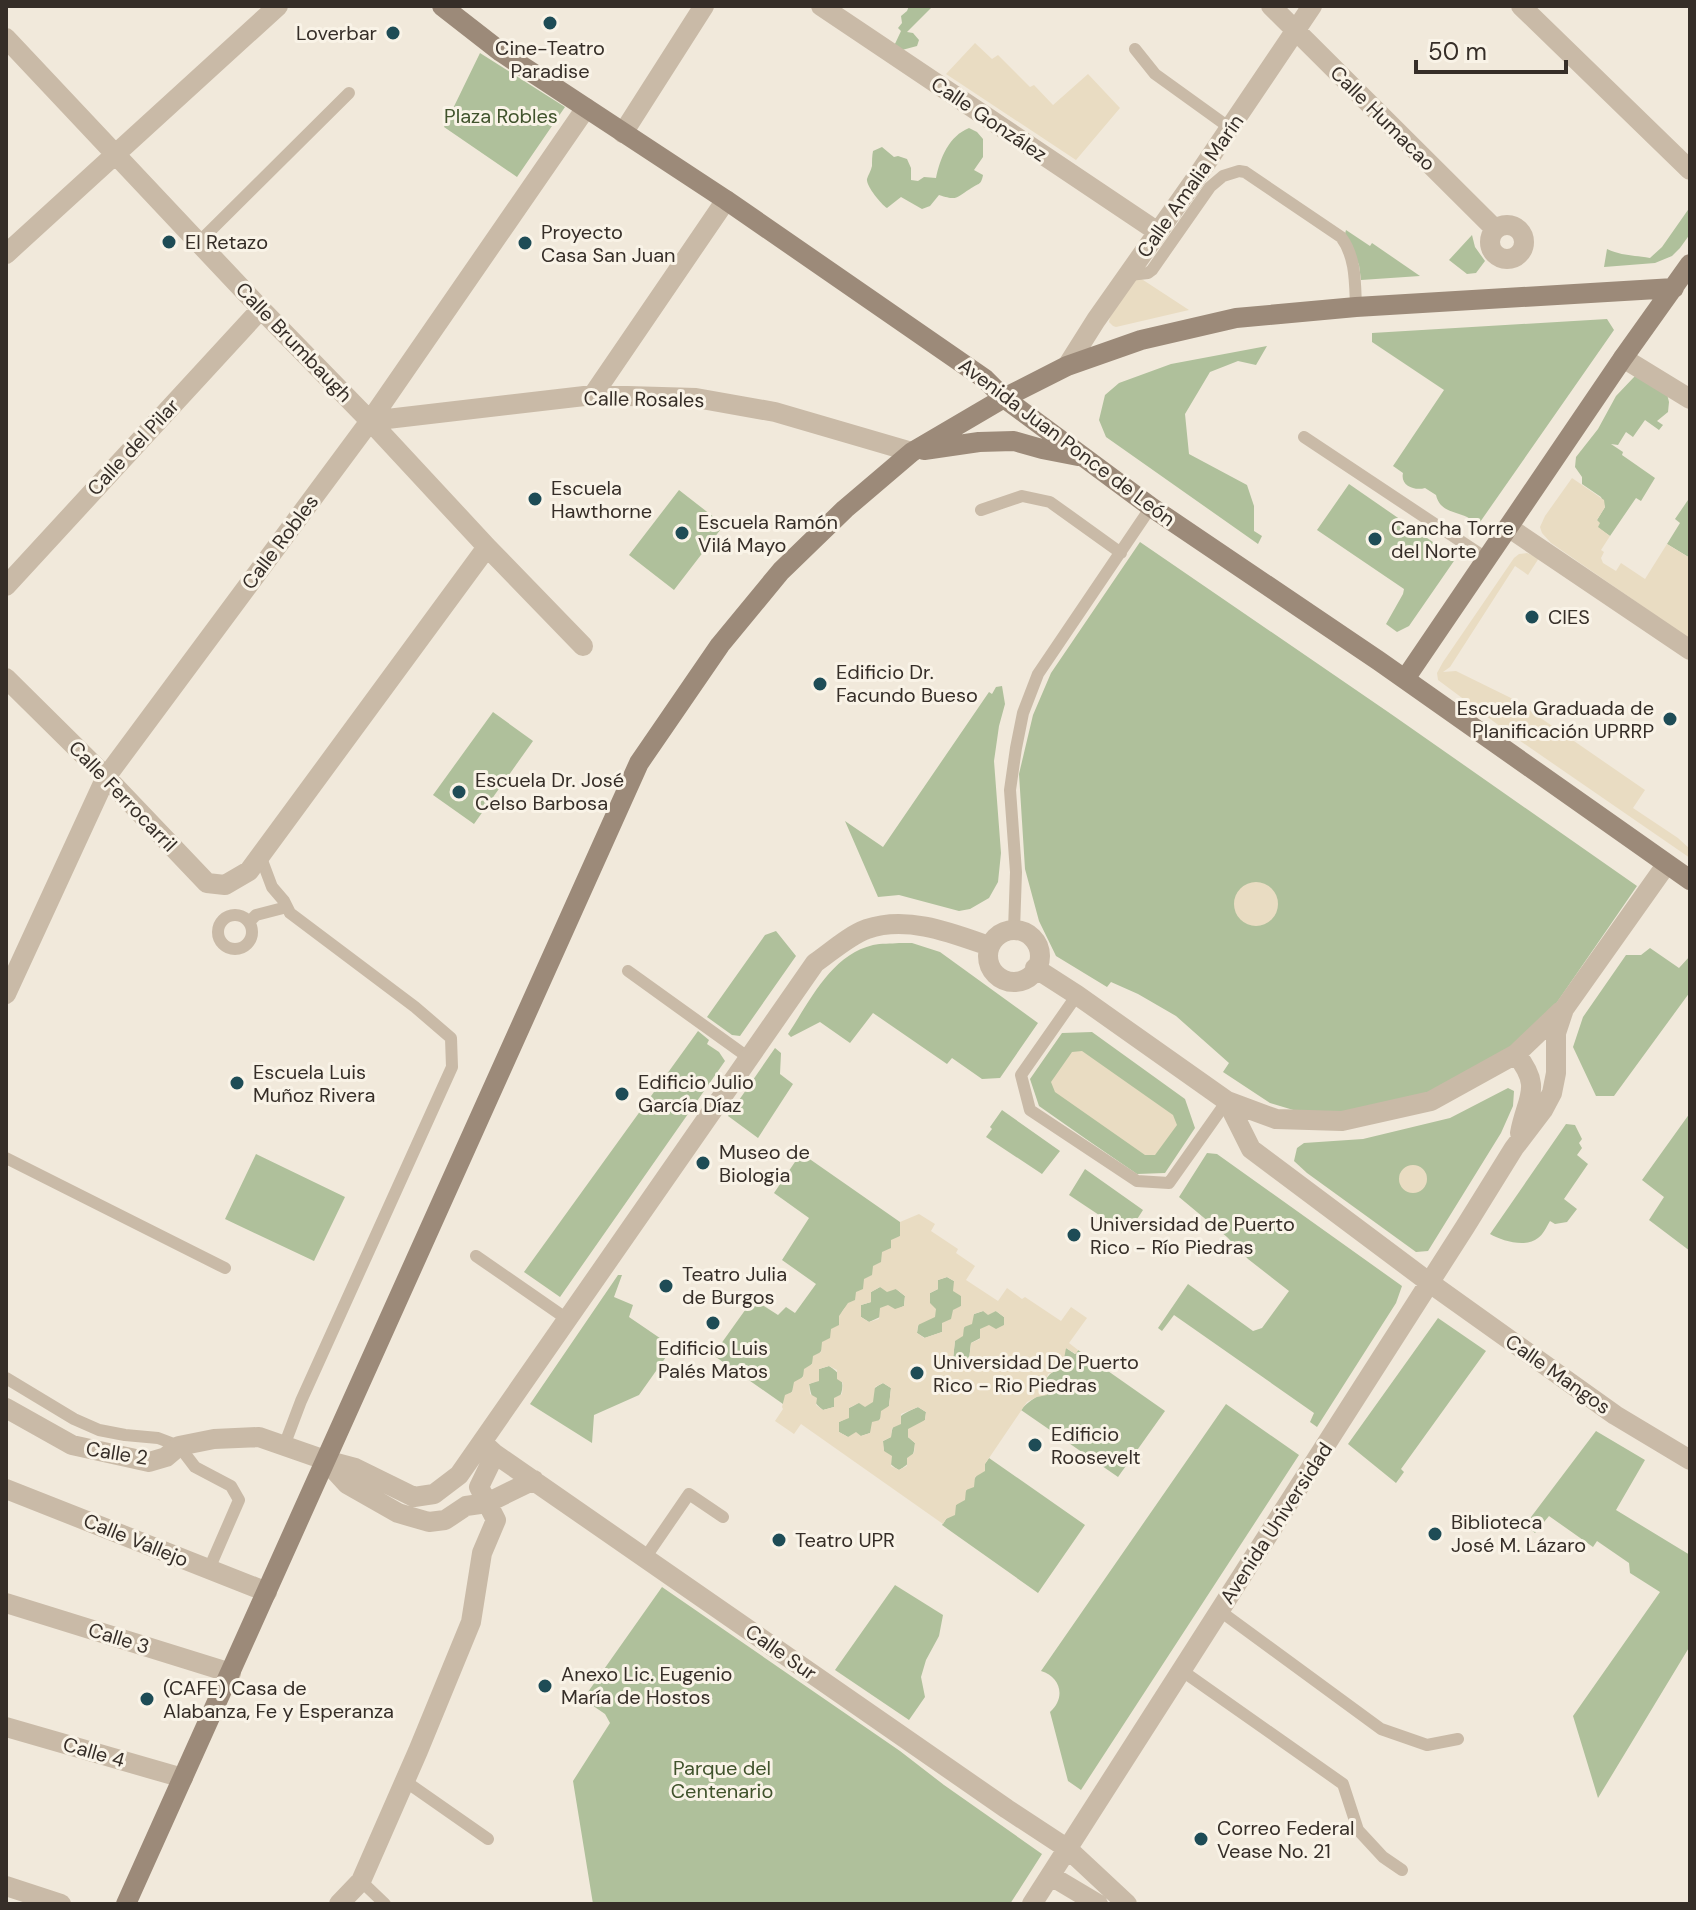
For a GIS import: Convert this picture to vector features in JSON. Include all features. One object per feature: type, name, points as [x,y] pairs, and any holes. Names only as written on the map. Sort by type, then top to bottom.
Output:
[{"type":"street","points":[[6,254],[278,6]]},
{"type":"street","name":"Avenida Juan Ponce de León","points":[[442,6],[501,52],[726,200],[985,379],[1004,398],[1151,507],[1405,679],[1690,880]]},
{"type":"street","points":[[623,133],[704,6]]},
{"type":"street","name":"Calle González","points":[[821,6],[849,14],[1158,232]]},
{"type":"street","name":"Calle Humacao","points":[[1271,6],[1495,229]]},
{"type":"street","name":"Calle Amalia Marín","points":[[1067,366],[1312,6]]},
{"type":"street","points":[[1521,6],[1690,170]]},
{"type":"street","name":"Calle Brumbaugh","points":[[6,38],[583,646]]},
{"type":"street","name":"Calle Robles","points":[[6,994],[106,777],[370,421],[586,108]]},
{"type":"street","points":[[593,395],[726,200]]},
{"type":"street","points":[[1405,679],[1623,358],[1682,287],[1690,264]]},
{"type":"street","points":[[126,1904],[639,763],[720,645],[781,571],[845,509],[912,452],[1004,398],[1067,366],[1141,340],[1236,318],[1356,307],[1682,287]]},
{"type":"street","name":"Calle del Pilar","points":[[6,586],[261,309]]},
{"type":"street","points":[[1623,358],[1690,399]]},
{"type":"street","name":"Calle Rosales","points":[[370,421],[593,395],[696,398],[775,412],[912,452]]},
{"type":"street","points":[[912,452],[979,442],[1014,441],[1084,457]]},
{"type":"street","points":[[1508,527],[1690,650]]},
{"type":"street","points":[[249,871],[487,547]]},
{"type":"street","name":"Calle Ferrocarril","points":[[6,678],[207,883],[225,885],[249,871]]},
{"type":"street","name":"Avenida Universidad","points":[[1032,1904],[1519,1141],[1543,1110],[1552,1093],[1556,1073],[1556,1033],[1564,1009],[1666,865]]},
{"type":"street","points":[[339,1904],[361,1881],[471,1622],[482,1553],[496,1520],[479,1487],[488,1448],[567,1319],[815,963],[870,928],[899,924],[943,930],[989,946]]},
{"type":"street","points":[[1014,930],[1023,931],[1031,937],[1039,955],[1032,973],[1014,982],[996,975],[988,957],[989,946],[995,938],[1003,932],[1014,930]]},
{"type":"street","points":[[1035,968],[1227,1101],[1276,1119],[1342,1121],[1431,1101],[1516,1054],[1564,1009]]},
{"type":"street","name":"Avenida Universidad","points":[[1516,1054],[1528,1069],[1533,1090],[1523,1116],[1519,1141]]},
{"type":"street","name":"Calle Mangos","points":[[1227,1101],[1251,1149],[1430,1283],[1615,1415],[1690,1460]]},
{"type":"street","name":"Calle 2","points":[[6,1408],[72,1445],[149,1462],[166,1457],[179,1446],[214,1439],[259,1437],[355,1468],[414,1497],[434,1494],[488,1448]]},
{"type":"street","name":"Calle Sur","points":[[488,1448],[1068,1849],[1127,1904]]},
{"type":"street","points":[[325,1460],[347,1484],[398,1513],[429,1522],[445,1520],[466,1506],[487,1503],[534,1480]]},
{"type":"street","name":"Calle Vallejo","points":[[6,1489],[267,1592]]},
{"type":"street","name":"Calle 3","points":[[6,1603],[231,1673]]},
{"type":"street","name":"Calle 4","points":[[6,1727],[183,1778]]},
{"type":"street","points":[[1051,1876],[1098,1904]]},
{"type":"street","points":[[6,1886],[61,1904]]},
{"type":"lane","points":[[1135,49],[1155,74],[1230,128]]},
{"type":"lane","points":[[199,242],[349,93]]},
{"type":"lane","points":[[1129,275],[1152,270],[1210,187],[1223,176],[1239,171],[1245,172],[1341,237],[1350,252],[1356,307]]},
{"type":"lane","points":[[1304,437],[1486,558]]},
{"type":"lane","points":[[981,510],[1022,496],[1050,502],[1121,553]]},
{"type":"lane","points":[[1014,930],[1016,872],[1010,790],[1023,713],[1038,674],[1151,507]]},
{"type":"lane","points":[[249,871],[263,863],[272,887],[290,913],[415,1007],[451,1038],[452,1067],[301,1401],[284,1446]]},
{"type":"lane","points":[[249,922],[256,915],[287,907]]},
{"type":"lane","points":[[628,971],[749,1058]]},
{"type":"lane","points":[[1077,995],[1021,1075],[1030,1110],[1137,1181],[1169,1183],[1227,1101]]},
{"type":"lane","points":[[6,1158],[225,1268]]},
{"type":"lane","points":[[476,1256],[567,1319]]},
{"type":"lane","points":[[6,1378],[74,1419],[99,1430],[158,1438],[179,1446],[195,1467],[231,1486],[239,1500],[209,1569]]},
{"type":"lane","points":[[645,1558],[689,1494],[723,1517]]},
{"type":"lane","points":[[1220,1611],[1381,1729],[1427,1745],[1458,1739]]},
{"type":"lane","points":[[1181,1670],[1343,1784],[1358,1830],[1383,1857],[1402,1870]]},
{"type":"lane","points":[[405,1781],[488,1839]]},
{"type":"lane","points":[[361,1881],[385,1904]]},
{"type":"green space","points":[[909,6],[933,6],[907,32],[913,33],[919,40],[917,46],[902,50],[894,46],[901,31],[898,28],[902,23],[901,16]]},
{"type":"green space","name":"Plaza Robles","points":[[480,53],[565,107],[517,177],[444,127]]},
{"type":"green space","points":[[969,128],[983,139],[983,157],[974,170],[983,175],[979,184],[956,198],[939,195],[930,206],[922,209],[901,197],[887,208],[871,190],[867,179],[873,151],[882,147],[894,157],[907,159],[911,180],[936,178],[946,148],[956,136]]},
{"type":"green space","points":[[1690,207],[1690,234],[1672,256],[1655,263],[1604,267],[1607,249],[1650,258],[1662,247]]},
{"type":"green space","points":[[1346,230],[1370,246],[1372,243],[1420,276],[1361,280]]},
{"type":"green space","points":[[1472,235],[1475,247],[1485,261],[1476,273],[1467,274],[1449,260]]},
{"type":"green space","points":[[1607,319],[1614,330],[1478,525],[1444,508],[1436,495],[1425,488],[1417,489],[1406,484],[1403,473],[1393,466],[1444,390],[1372,342],[1372,333]]},
{"type":"green space","points":[[1267,346],[1256,365],[1238,361],[1210,372],[1185,414],[1189,454],[1247,485],[1254,506],[1254,531],[1262,536],[1258,544],[1106,437],[1099,420],[1105,395],[1119,383],[1171,364]]},
{"type":"green space","points":[[1635,376],[1666,390],[1668,412],[1657,421],[1663,425],[1659,430],[1645,420],[1633,437],[1626,432],[1618,445],[1611,444],[1655,478],[1641,501],[1636,498],[1610,536],[1597,527],[1597,520],[1605,507],[1601,497],[1582,484],[1582,477],[1575,467],[1576,457],[1598,429],[1616,396]]},
{"type":"green space","name":"Cancha Torre del Norte","points":[[1349,484],[1456,558],[1409,626],[1397,632],[1386,624],[1404,589],[1317,530]]},
{"type":"green space","points":[[679,490],[724,525],[674,590],[629,555]]},
{"type":"green space","points":[[1688,500],[1690,558],[1667,544],[1680,523],[1675,519]]},
{"type":"green space","points":[[1140,542],[1637,886],[1551,1011],[1505,1053],[1428,1095],[1341,1114],[1300,1112],[1270,1103],[1223,1072],[1229,1063],[1176,1016],[1111,982],[1107,987],[1056,956],[1039,921],[1025,869],[1019,774],[1033,715],[1051,673]]},
{"type":"green space","points":[[1002,686],[1005,704],[994,761],[1001,853],[998,882],[989,898],[970,909],[959,911],[899,895],[878,897],[845,821],[883,847],[989,692],[992,694],[996,687]]},
{"type":"green space","points":[[493,712],[533,741],[474,824],[433,795]]},
{"type":"green space","points":[[776,931],[796,956],[740,1036],[732,1035],[707,1017],[765,935]]},
{"type":"green space","points":[[912,943],[940,952],[1038,1023],[1000,1078],[982,1079],[952,1058],[947,1064],[873,1013],[850,1043],[820,1022],[791,1037],[788,1034],[813,994],[845,958],[873,945]]},
{"type":"green space","points":[[1650,948],[1679,968],[1690,956],[1690,992],[1614,1096],[1596,1096],[1573,1047],[1583,1017],[1626,955],[1641,955]]},
{"type":"green space","points":[[698,1031],[725,1061],[560,1297],[524,1272]]},
{"type":"green space","points":[[1092,1032],[1185,1099],[1195,1128],[1165,1173],[1137,1174],[1039,1106],[1030,1079],[1062,1033]]},
{"type":"green space","points":[[775,1048],[781,1053],[780,1074],[793,1084],[758,1138],[728,1116]]},
{"type":"green space","points":[[1508,1088],[1514,1091],[1513,1106],[1501,1133],[1428,1251],[1416,1252],[1294,1161],[1297,1148],[1304,1143],[1363,1139],[1450,1118]]},
{"type":"green space","points":[[1002,1110],[1060,1151],[1042,1174],[986,1137]]},
{"type":"green space","points":[[1690,1113],[1690,1251],[1649,1220],[1664,1197],[1642,1180]]},
{"type":"green space","points":[[1566,1124],[1575,1125],[1582,1139],[1579,1143],[1582,1148],[1577,1155],[1588,1164],[1564,1199],[1577,1209],[1567,1222],[1555,1224],[1550,1221],[1542,1235],[1527,1243],[1490,1234]]},
{"type":"green space","points":[[801,1153],[900,1222],[900,1236],[856,1301],[843,1310],[839,1326],[783,1404],[713,1355],[753,1299],[778,1315],[786,1307],[795,1313],[816,1284],[782,1260],[809,1218],[774,1193]]},
{"type":"green space","points":[[1207,1153],[1217,1154],[1402,1286],[1396,1303],[1317,1427],[1310,1422],[1314,1413],[1174,1315],[1162,1331],[1158,1328],[1188,1284],[1253,1331],[1262,1328],[1289,1291],[1179,1197]]},
{"type":"green space","points":[[256,1154],[345,1197],[314,1261],[225,1219]]},
{"type":"green space","points":[[1085,1169],[1143,1210],[1132,1227],[1122,1233],[1069,1195]]},
{"type":"green space","points":[[618,1275],[622,1275],[614,1297],[633,1305],[629,1317],[673,1347],[639,1395],[594,1415],[592,1443],[530,1404]]},
{"type":"green space","points":[[947,1277],[954,1281],[961,1296],[961,1306],[942,1332],[925,1338],[917,1333],[919,1323],[930,1293],[938,1289],[938,1280]]},
{"type":"green space","points":[[880,1287],[896,1289],[905,1296],[904,1306],[869,1322],[861,1317],[861,1305],[871,1302],[871,1292]]},
{"type":"green space","points":[[996,1311],[1004,1317],[1005,1325],[971,1343],[969,1360],[960,1364],[953,1359],[955,1340],[974,1314]]},
{"type":"green space","points":[[1438,1318],[1486,1351],[1401,1469],[1404,1472],[1396,1483],[1348,1444]]},
{"type":"green space","points":[[1066,1348],[1075,1354],[1078,1350],[1165,1411],[1118,1477],[1021,1410],[1038,1395]]},
{"type":"green space","points":[[829,1366],[839,1375],[842,1390],[834,1407],[823,1410],[813,1398],[809,1384],[819,1380],[819,1369]]},
{"type":"green space","points":[[883,1383],[891,1388],[889,1406],[870,1433],[848,1437],[839,1432],[839,1422],[849,1417],[849,1408]]},
{"type":"green space","points":[[1226,1404],[1299,1455],[1081,1790],[1068,1781],[1050,1712],[1058,1701],[1059,1688],[1053,1678],[1041,1671]]},
{"type":"green space","points":[[918,1407],[926,1412],[925,1420],[908,1437],[915,1443],[914,1451],[909,1462],[899,1470],[886,1458],[883,1441],[891,1437],[899,1418]]},
{"type":"green space","points":[[1596,1431],[1645,1460],[1616,1510],[1690,1555],[1690,1646],[1598,1798],[1573,1716],[1660,1592],[1630,1573],[1629,1563],[1597,1541],[1593,1547],[1549,1516],[1535,1533],[1525,1525]]},
{"type":"green space","points":[[989,1458],[1085,1525],[1038,1593],[942,1525]]},
{"type":"green space","points":[[895,1585],[943,1615],[939,1636],[921,1677],[925,1697],[909,1720],[835,1670]]},
{"type":"green space","name":"Parque del Centenario","points":[[662,1587],[900,1751],[1042,1854],[1010,1904],[593,1904],[573,1781],[610,1723],[605,1714],[583,1699]]},
{"type":"shaded area","points":[[975,43],[992,59],[998,55],[1053,105],[1088,74],[1120,108],[1076,160],[946,74]]},
{"type":"shaded area","points":[[1137,276],[1189,310],[1113,326],[1109,322],[1110,317]]},
{"type":"shaded area","points":[[1572,478],[1604,500],[1605,507],[1597,520],[1600,523],[1598,527],[1610,536],[1601,550],[1604,552],[1601,558],[1603,563],[1616,571],[1621,563],[1645,579],[1667,544],[1690,558],[1690,639],[1551,543],[1542,533],[1540,527],[1545,516]]},
{"type":"shaded area","points":[[1527,553],[1539,558],[1528,575],[1515,566],[1450,667],[1443,672],[1456,671],[1513,699],[1645,790],[1633,808],[1678,838],[1690,849],[1690,858],[1513,736],[1438,680],[1437,673],[1443,662],[1514,558]]},
{"type":"shaded area","points":[[1256,882],[1271,889],[1278,904],[1271,919],[1256,926],[1241,919],[1234,904],[1241,889]]},
{"type":"shaded area","points":[[1082,1051],[1173,1115],[1177,1125],[1155,1155],[1145,1155],[1055,1092],[1051,1082],[1072,1052]]},
{"type":"shaded area","points":[[1413,1165],[1423,1169],[1427,1179],[1423,1189],[1413,1193],[1403,1189],[1399,1179],[1403,1169]]},
{"type":"shaded area","points":[[919,1214],[935,1224],[931,1231],[958,1249],[956,1253],[975,1266],[966,1280],[998,1301],[1007,1288],[1061,1321],[1071,1307],[1087,1318],[1069,1343],[1078,1350],[1076,1354],[1066,1348],[1064,1359],[1057,1363],[1055,1371],[1048,1374],[1045,1384],[1047,1395],[1027,1402],[985,1464],[985,1471],[975,1477],[974,1487],[966,1490],[965,1500],[956,1505],[955,1515],[943,1524],[801,1424],[794,1434],[775,1421],[783,1409],[785,1395],[792,1392],[794,1382],[803,1377],[804,1369],[812,1364],[813,1356],[821,1352],[822,1342],[830,1338],[831,1329],[839,1325],[839,1316],[848,1303],[855,1300],[856,1292],[863,1289],[864,1279],[872,1275],[873,1266],[881,1262],[882,1252],[891,1248],[891,1240],[900,1236],[900,1222]],"holes":[[[947,1277],[954,1281],[953,1291],[961,1296],[961,1306],[953,1310],[951,1319],[942,1323],[942,1332],[924,1338],[917,1333],[918,1325],[935,1317],[936,1309],[930,1303],[930,1293],[938,1289],[938,1280]],[[880,1287],[887,1292],[896,1289],[905,1296],[904,1306],[880,1308],[879,1319],[869,1322],[861,1317],[861,1305],[871,1302],[871,1292]],[[983,1311],[988,1315],[996,1311],[1004,1317],[1004,1325],[996,1329],[989,1325],[980,1329],[980,1339],[971,1343],[969,1360],[960,1364],[953,1359],[955,1341],[963,1336],[964,1327],[972,1324],[974,1314]],[[829,1366],[837,1370],[837,1379],[843,1383],[842,1394],[834,1398],[834,1407],[823,1410],[816,1405],[817,1398],[810,1394],[809,1384],[819,1381],[819,1369]],[[883,1383],[891,1388],[889,1406],[881,1411],[880,1420],[872,1422],[870,1433],[861,1436],[856,1432],[848,1437],[839,1432],[839,1422],[849,1418],[849,1408],[859,1403],[865,1407],[873,1402],[875,1387]],[[918,1407],[926,1412],[925,1420],[908,1429],[908,1437],[915,1443],[914,1453],[907,1458],[907,1466],[899,1470],[891,1466],[892,1456],[884,1451],[883,1441],[891,1437],[892,1428],[901,1424],[901,1414]]]},
{"type":"place","name":"Cine-Teatro Paradise","points":[[550,23]]},
{"type":"place","name":"Loverbar","points":[[393,33]]},
{"type":"place","name":"El Retazo","points":[[169,242]]},
{"type":"place","name":"Proyecto Casa San Juan","points":[[525,243]]},
{"type":"place","name":"Escuela Hawthorne","points":[[535,499]]},
{"type":"place","name":"Escuela Ramón Vilá Mayo","points":[[682,533]]},
{"type":"place","name":"Cancha Torre del Norte","points":[[1375,539]]},
{"type":"place","name":"CIES","points":[[1532,617]]},
{"type":"place","name":"Edificio Dr. Facundo Bueso","points":[[820,684]]},
{"type":"place","name":"Escuela Graduada de Planificación UPRRP","points":[[1670,719]]},
{"type":"place","name":"Escuela Dr. José Celso Barbosa","points":[[459,792]]},
{"type":"place","name":"Escuela Luis Muñoz Rivera","points":[[237,1083]]},
{"type":"place","name":"Edificio Julio García Díaz","points":[[622,1094]]},
{"type":"place","name":"Museo de Biologia","points":[[703,1163]]},
{"type":"place","name":"Universidad de Puerto Rico - Río Piedras","points":[[1074,1235]]},
{"type":"place","name":"Teatro Julia de Burgos","points":[[666,1286]]},
{"type":"place","name":"Edificio Luis Palés Matos","points":[[713,1323]]},
{"type":"place","name":"Universidad De Puerto Rico - Rio Piedras","points":[[917,1373]]},
{"type":"place","name":"Edificio Roosevelt","points":[[1035,1445]]},
{"type":"place","name":"Biblioteca José M. Lázaro","points":[[1435,1534]]},
{"type":"place","name":"Teatro UPR","points":[[779,1540]]},
{"type":"place","name":"Anexo Lic. Eugenio María de Hostos","points":[[545,1686]]},
{"type":"place","name":"(CAFE) Casa de Alabanza, Fe y Esperanza","points":[[147,1699]]},
{"type":"place","name":"Correo Federal Vease No. 21","points":[[1201,1839]]}]
